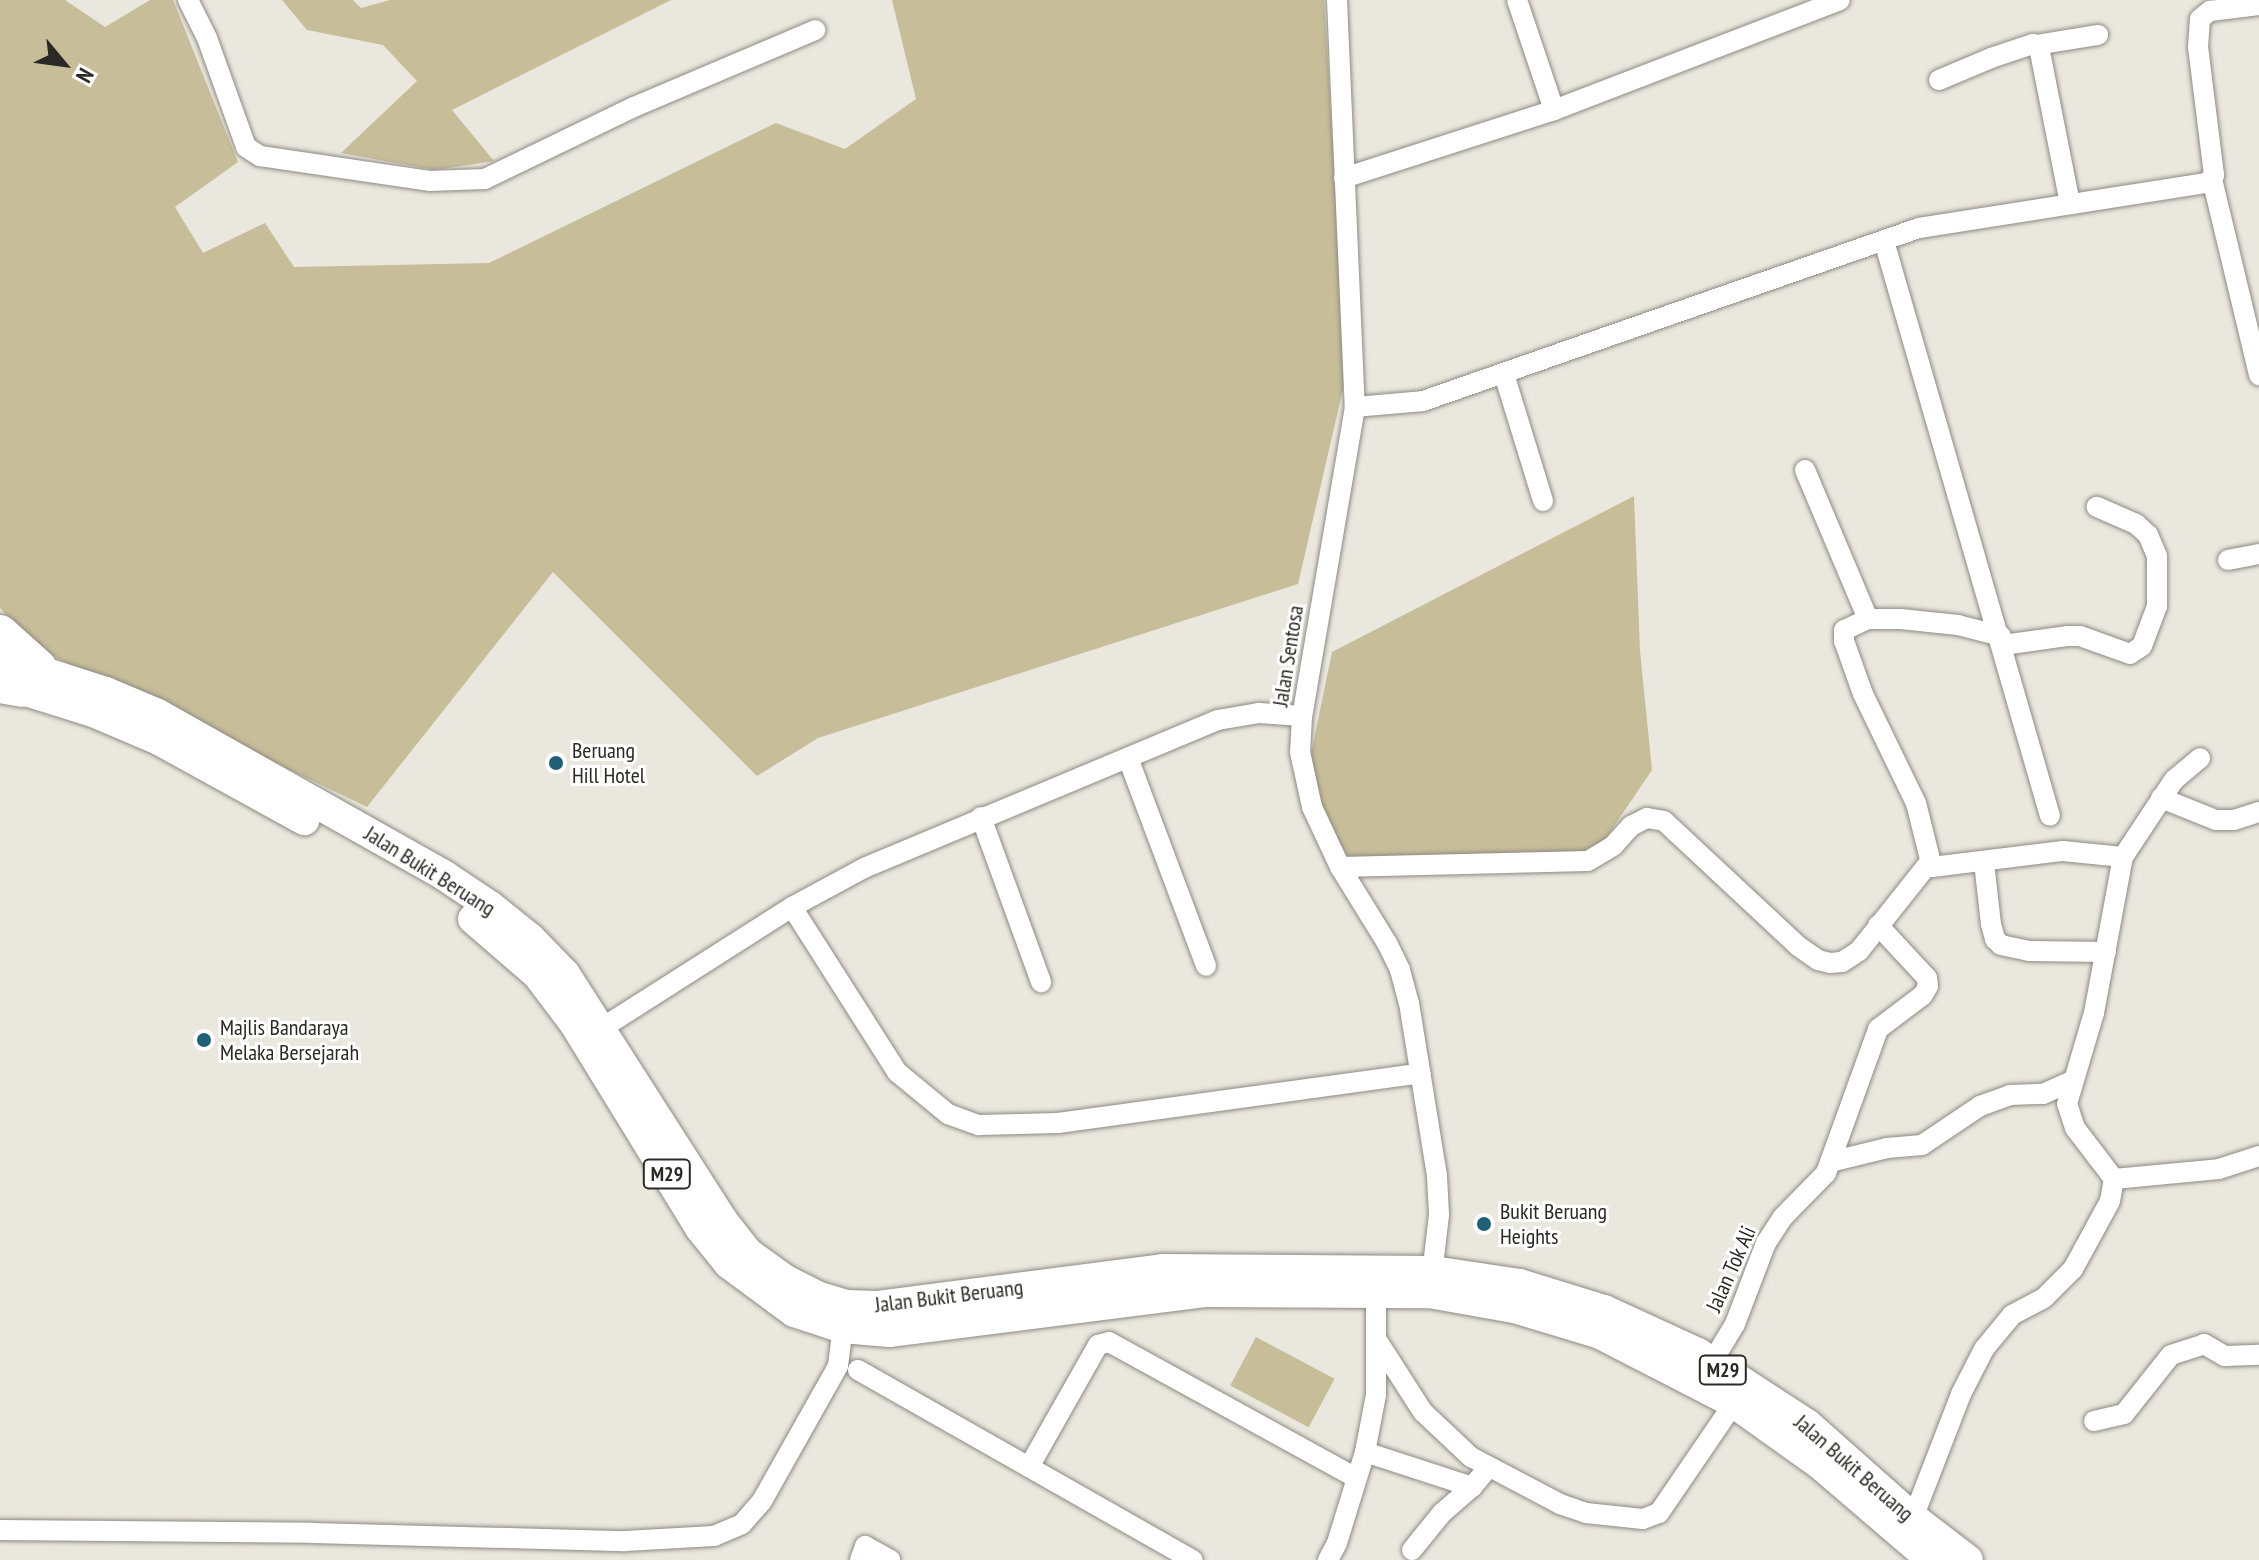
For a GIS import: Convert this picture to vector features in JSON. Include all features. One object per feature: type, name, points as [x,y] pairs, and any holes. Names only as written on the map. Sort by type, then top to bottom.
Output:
[{"type":"highway","points":[[0,633],[15,681]]},
{"type":"main road","name":"Jalan Bukit Beruang","points":[[0,658],[15,681],[159,740],[437,894],[485,927],[537,974],[574,1023],[700,1228],[729,1264],[794,1312],[843,1328],[901,1331],[1204,1292],[1376,1280]]},
{"type":"main road","name":"Jalan Bukit Beruang","points":[[15,681],[158,714],[445,876],[530,938],[565,974],[602,1028],[723,1221],[748,1253],[784,1279],[847,1305],[878,1306],[1163,1269],[1520,1284],[1604,1310],[1712,1362],[1807,1424],[1913,1518],[1968,1560]]},
{"type":"main road","name":"Jalan Bukit Beruang","points":[[1431,1282],[1600,1334],[1734,1403],[1821,1465],[1925,1558]]},
{"type":"street","points":[[188,0],[207,38],[246,147],[260,156],[429,181],[485,179],[634,107],[815,30]]},
{"type":"street","name":"Jalan Sentosa","points":[[1337,0],[1355,407],[1302,716],[1303,778],[1312,807],[1340,867],[1400,970],[1421,1073],[1437,1176],[1439,1215],[1431,1282]]},
{"type":"street","points":[[1517,0],[1554,110]]},
{"type":"street","points":[[1344,178],[1554,110],[1840,0]]},
{"type":"street","points":[[2259,5],[2210,11],[2200,19],[2198,47],[2212,179],[2259,375]]},
{"type":"street","points":[[1939,80],[1991,58],[2036,45],[2098,35]]},
{"type":"street","points":[[2036,45],[2070,204]]},
{"type":"street","points":[[1355,407],[1423,401],[1919,228],[2207,183],[2212,179]]},
{"type":"street","points":[[1884,241],[2002,640],[2050,816]]},
{"type":"street","points":[[1504,374],[1543,501]]},
{"type":"street","points":[[1805,470],[1868,619]]},
{"type":"street","points":[[2097,507],[2136,524],[2148,535],[2157,556],[2157,606],[2142,646],[2130,654],[2080,636],[2002,640],[1946,623],[1868,619],[1844,630],[1844,641],[1863,694],[1916,803],[1929,863],[1936,868],[2063,851],[2123,857]]},
{"type":"street","points":[[2228,560],[2259,554]]},
{"type":"street","points":[[602,1028],[792,907],[864,868],[981,817],[1239,715],[1302,716]]},
{"type":"street","points":[[1128,758],[1206,966]]},
{"type":"street","points":[[1913,1518],[1961,1394],[1984,1349],[2012,1315],[2044,1298],[2073,1269],[2110,1201],[2114,1179],[2075,1128],[2067,1104],[2094,1013],[2123,857],[2174,780],[2200,758]]},
{"type":"street","points":[[2161,798],[2216,820],[2234,820],[2259,812]]},
{"type":"street","points":[[981,817],[1041,982]]},
{"type":"street","points":[[1340,867],[1588,861],[1613,846],[1631,826],[1647,818],[1664,821],[1818,960],[1842,962],[1859,951],[1929,863]]},
{"type":"street","points":[[1984,862],[1991,924],[1995,939],[2001,945],[2029,951],[2106,952]]},
{"type":"street","points":[[792,907],[897,1072],[948,1114],[979,1125],[1058,1123],[1421,1073]]},
{"type":"street","name":"Jalan Tok Ali","points":[[1712,1362],[1735,1324],[1766,1243],[1782,1218],[1818,1184],[1830,1162],[1878,1029],[1923,995],[1928,986],[1927,978],[1878,925]]},
{"type":"street","points":[[1830,1162],[1887,1148],[1922,1145],[1980,1106],[2010,1095],[2043,1094],[2072,1081]]},
{"type":"street","points":[[2114,1179],[2219,1169],[2259,1156]]},
{"type":"street","points":[[1328,1560],[1337,1543],[1365,1452],[1376,1395],[1376,1280]]},
{"type":"street","points":[[0,1530],[313,1533],[624,1550],[714,1536],[742,1524],[762,1501],[838,1366],[843,1328]]},
{"type":"street","points":[[1029,1467],[1098,1345],[1109,1342],[1356,1478]]},
{"type":"street","points":[[1378,1342],[1423,1412],[1471,1457],[1560,1504],[1586,1513],[1651,1517],[1666,1502],[1734,1403]]},
{"type":"street","points":[[2094,1421],[2124,1414],[2171,1355],[2204,1344],[2225,1356],[2259,1355]]},
{"type":"street","points":[[858,1370],[1029,1467],[1166,1554],[1193,1560]]},
{"type":"street","points":[[1365,1452],[1472,1487]]},
{"type":"street","points":[[1412,1550],[1442,1513],[1472,1487],[1489,1467]]},
{"type":"street","points":[[862,1553],[890,1560]]},
{"type":"shaded area","points":[[0,0],[65,0],[105,27],[150,0],[173,0],[238,162],[175,207],[203,253],[265,223],[294,267],[489,263],[776,123],[845,149],[916,99],[892,0],[1324,0],[1347,372],[1298,584],[818,738],[757,776],[553,572],[367,807],[38,649],[0,608]]},
{"type":"shaded area","points":[[282,0],[353,0],[361,8],[390,0],[671,0],[452,110],[494,161],[435,170],[341,153],[417,81],[383,45],[307,30]]},
{"type":"shaded area","points":[[1634,496],[1640,651],[1652,770],[1606,838],[1589,851],[1350,859],[1315,806],[1311,754],[1332,652]]},
{"type":"shaded area","points":[[1256,1337],[1335,1379],[1309,1427],[1230,1386]]},
{"type":"place","name":"Beruang Hill Hotel","points":[[556,763]]},
{"type":"place","name":"Majlis Bandaraya Melaka Bersejarah","points":[[204,1040]]},
{"type":"place","name":"Bukit Beruang Heights","points":[[1484,1224]]}]
